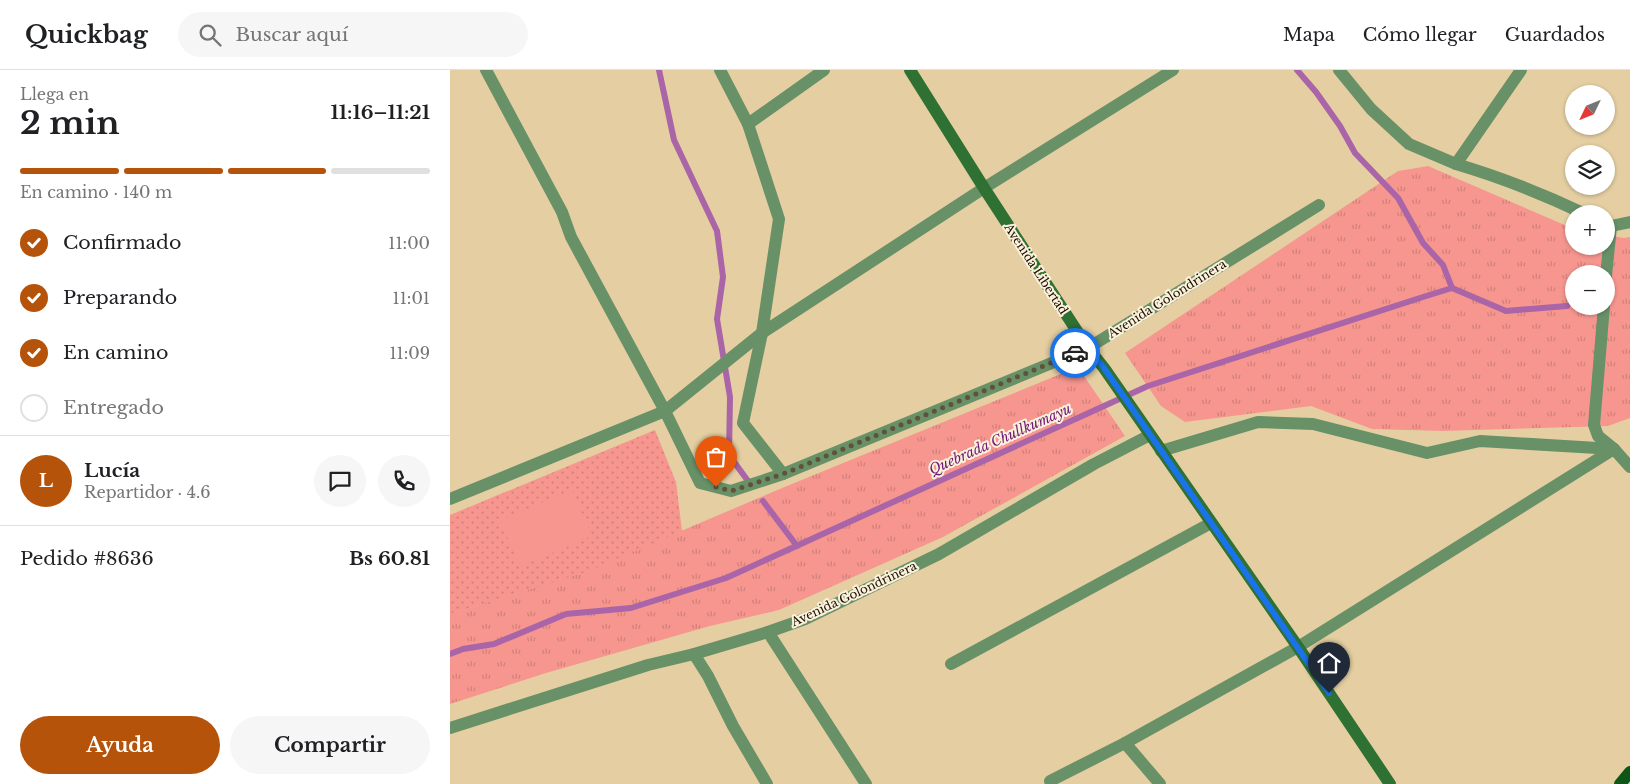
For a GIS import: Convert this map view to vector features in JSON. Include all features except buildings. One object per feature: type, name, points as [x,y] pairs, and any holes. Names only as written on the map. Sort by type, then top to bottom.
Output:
[{"type":"main road","name":"Avenida Libertad","points":[[910,70],[1088,348],[1104,368],[1298,647],[1390,784]]},
{"type":"main road","points":[[1620,784],[1630,772]]},
{"type":"street","points":[[486,70],[562,212],[571,237],[665,412]]},
{"type":"street","points":[[720,70],[748,124],[779,219],[762,332],[743,424],[783,474]]},
{"type":"street","points":[[748,124],[824,70]]},
{"type":"street","points":[[450,499],[665,412],[762,332],[984,188],[1173,70]]},
{"type":"street","points":[[1338,70],[1371,109],[1409,144],[1456,164],[1494,175],[1565,205]]},
{"type":"street","points":[[1456,164],[1521,70]]},
{"type":"street","name":"Avenida Golondrinera","points":[[665,412],[700,483],[731,491],[783,474],[1088,348],[1319,205]]},
{"type":"street","points":[[1615,224],[1630,222]]},
{"type":"street","points":[[1603,315],[1594,425],[1598,436],[1614,448],[1630,467]]},
{"type":"street","points":[[1161,451],[1258,422],[1313,424],[1427,453],[1480,441],[1614,448]]},
{"type":"street","name":"Avenida Golondrinera","points":[[450,728],[648,665],[694,654],[805,619],[939,554],[1094,464],[1150,435]]},
{"type":"street","points":[[1050,781],[1125,743],[1298,647],[1614,448]]},
{"type":"street","points":[[951,664],[1211,523]]},
{"type":"street","points":[[768,632],[866,784]]},
{"type":"street","points":[[694,654],[767,784]]},
{"type":"street","points":[[1125,743],[1160,784]]},
{"type":"green space","points":[[1428,166],[1565,225],[1565,255],[1615,255],[1615,236],[1630,237],[1630,418],[1608,426],[1443,431],[1372,429],[1311,406],[1185,422],[1161,406],[1125,353],[1398,171]]},
{"type":"green space","points":[[1063,373],[1084,376],[1125,436],[943,537],[779,610],[710,626],[546,673],[450,704],[450,614],[589,570],[787,486]]},
{"type":"green space","points":[[655,430],[676,482],[682,531],[589,571],[450,614],[450,515]]},
{"type":"green space","points":[[572,490],[592,536],[520,567],[500,520]]},
{"type":"waterway","points":[[659,70],[674,140],[717,231],[723,277],[717,319],[730,397],[729,455],[748,481]]},
{"type":"waterway","points":[[1297,70],[1316,92],[1340,126],[1355,153],[1398,198],[1423,243],[1443,265],[1452,288]]},
{"type":"waterway","name":"Quebrada Chullkumayu","points":[[450,654],[463,649],[494,644],[566,614],[631,608],[726,578],[1148,386],[1423,297],[1452,288],[1506,311],[1565,306]]},
{"type":"waterway","points":[[763,501],[797,546]]},
{"type":"way so far","points":[[716,487],[731,491],[783,474],[1075,353]]},
{"type":"route","points":[[1075,353],[1088,348],[1104,368],[1329,693]]}]
